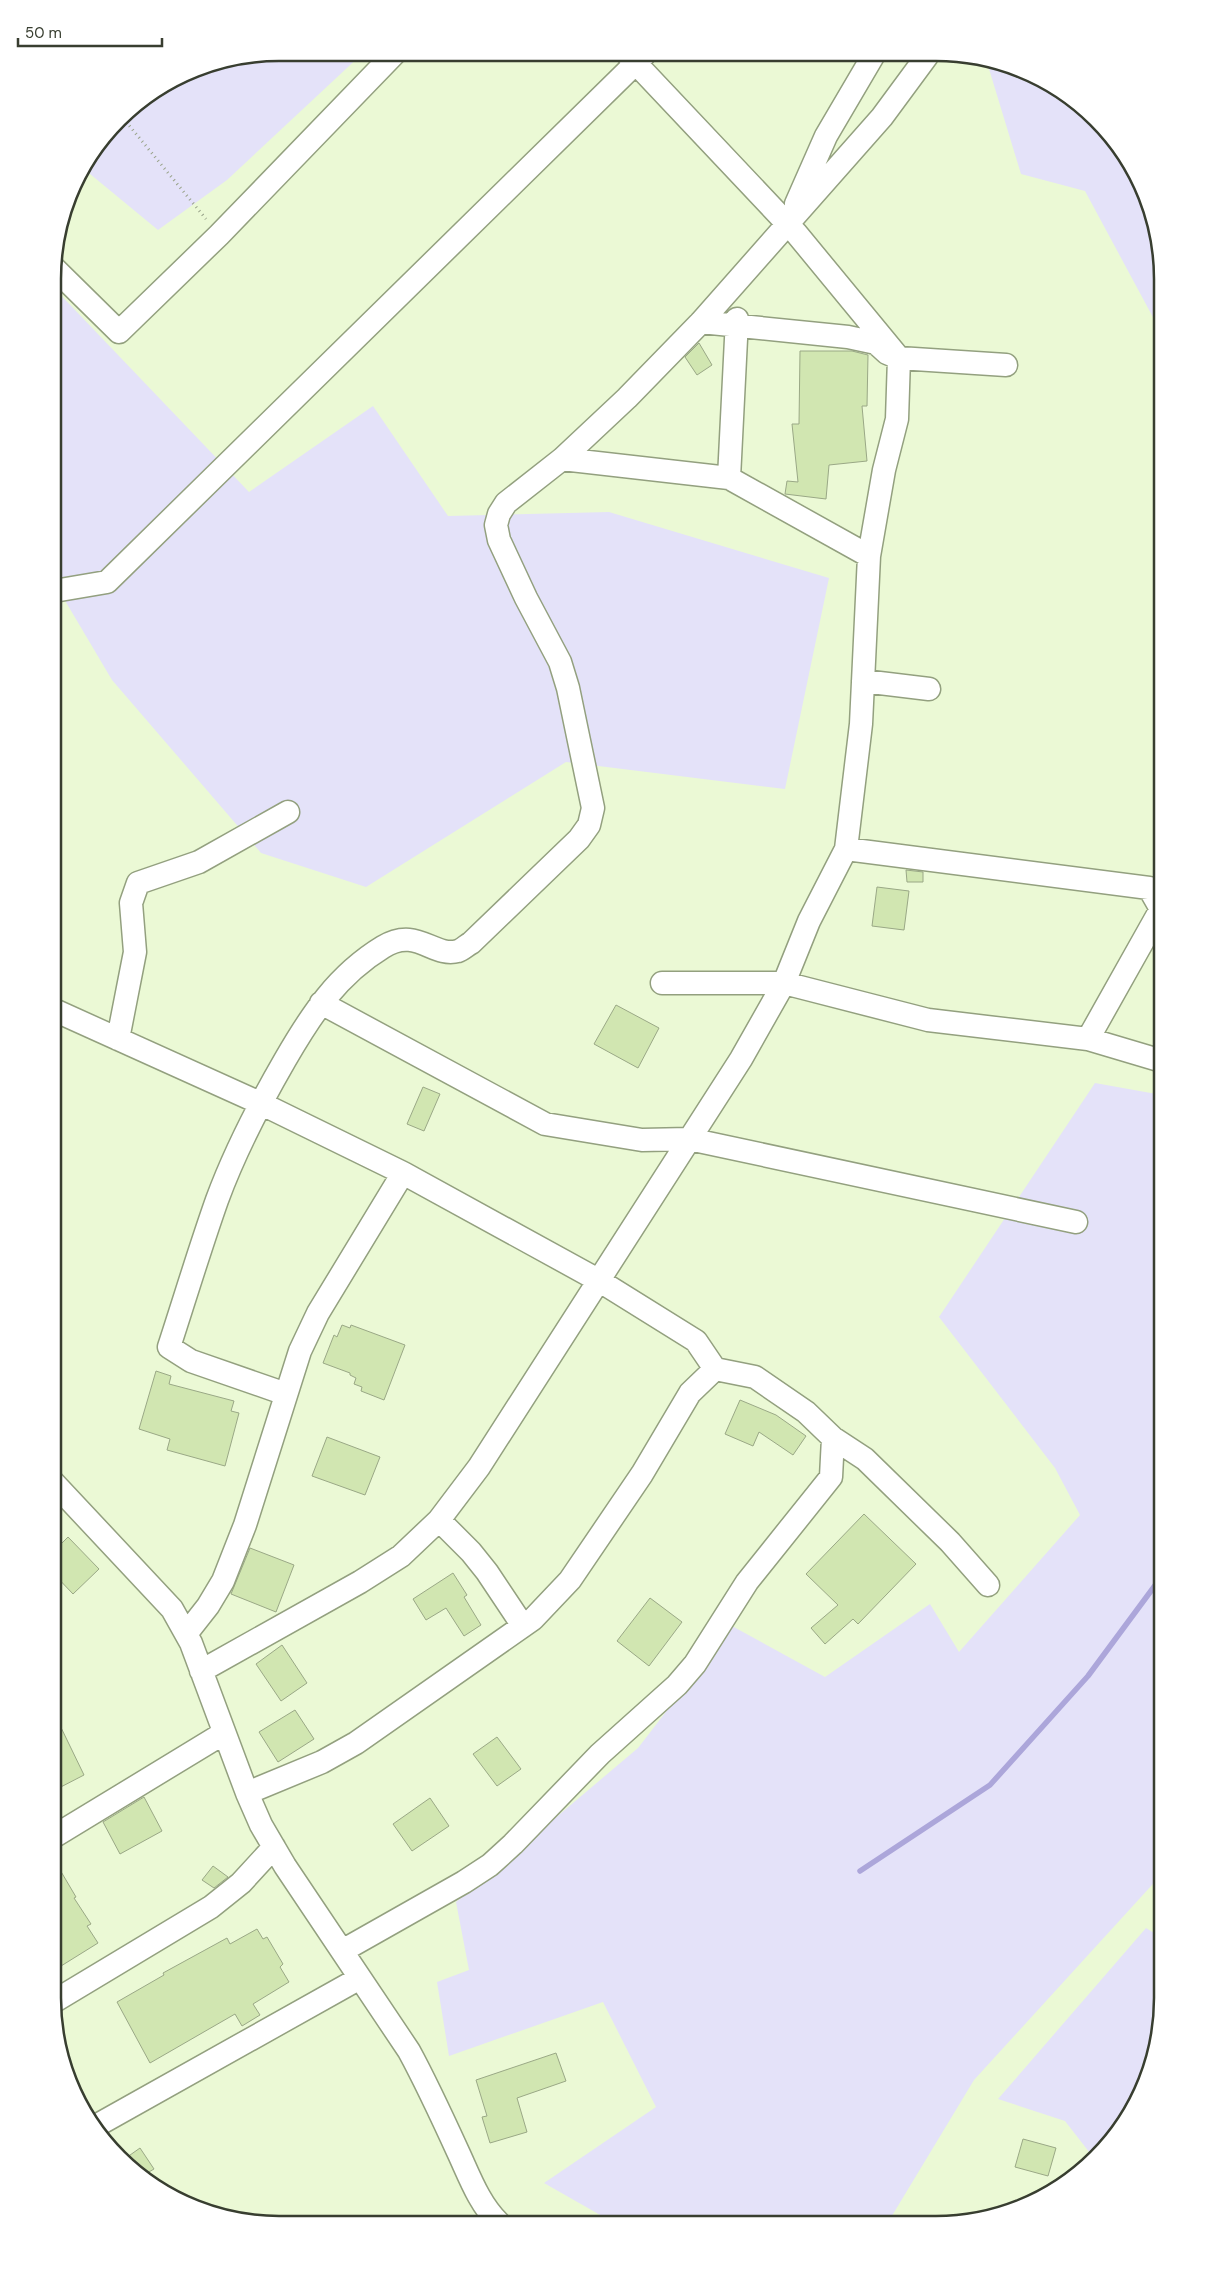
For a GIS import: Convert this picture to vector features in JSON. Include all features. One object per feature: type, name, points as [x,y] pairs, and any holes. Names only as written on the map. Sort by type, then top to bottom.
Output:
[{"type":"street","points":[[61,275],[119,332],[219,235],[387,61]]},
{"type":"street","points":[[61,590],[107,582],[632,61]]},
{"type":"street","points":[[201,1671],[401,1556],[439,1520],[479,1467],[741,1059],[784,983],[809,921],[846,849],[864,680],[869,556],[884,470],[897,418],[899,358],[788,224],[640,61]]},
{"type":"street","points":[[788,224],[826,136],[870,61]]},
{"type":"street","points":[[286,1394],[191,1361],[169,1347],[218,1199],[260,1103],[311,1016],[331,989],[354,968],[384,946],[404,939],[417,940],[447,952],[459,951],[471,943],[580,839],[589,825],[593,808],[566,679],[560,662],[526,598],[499,540],[496,525],[506,503],[562,459],[627,398],[701,322],[882,117],[923,61]]},
{"type":"street","points":[[701,322],[736,322],[848,337],[876,343],[887,353],[899,358],[1006,365]]},
{"type":"street","points":[[729,478],[736,322]]},
{"type":"street","points":[[562,459],[729,478],[869,556]]},
{"type":"street","points":[[864,680],[928,689]]},
{"type":"street","points":[[118,1039],[135,952],[131,903],[138,883],[199,862],[288,812]]},
{"type":"street","points":[[846,849],[1149,888],[1154,897]]},
{"type":"street","points":[[1088,1039],[1154,921]]},
{"type":"street","points":[[662,982],[784,983],[928,1020],[1088,1039],[1154,1059]]},
{"type":"street","points":[[321,1003],[545,1124],[642,1140],[689,1139],[1076,1222]]},
{"type":"street","points":[[61,1013],[260,1103],[403,1173],[598,1280],[696,1341],[715,1369],[755,1377],[806,1412],[833,1438],[866,1458],[950,1542],[988,1586]]},
{"type":"street","points":[[186,1634],[208,1606],[223,1581],[245,1525],[300,1351],[318,1313],[403,1173]]},
{"type":"street","points":[[246,1793],[322,1762],[356,1743],[523,1626],[553,1600],[570,1580],[642,1474],[690,1393],[715,1369]]},
{"type":"street","points":[[342,1952],[490,1865],[513,1844],[600,1754],[677,1685],[695,1664],[748,1582],[831,1478],[833,1438]]},
{"type":"street","points":[[61,1491],[172,1609],[186,1634],[201,1671],[246,1793],[274,1847],[412,2058],[479,2197],[492,2216]]},
{"type":"street","points":[[439,1520],[471,1552],[487,1572],[523,1626]]},
{"type":"street","points":[[61,1832],[224,1733]]},
{"type":"street","points":[[61,1997],[211,1907],[241,1883],[274,1847]]},
{"type":"street","points":[[101,2123],[360,1978]]},
{"type":"path","points":[[127,123],[219,235]]},
{"type":"shaded area","points":[[280,61],[354,61],[227,180],[158,230],[89,173],[106,147],[136,115],[158,98],[183,84],[237,65]]},
{"type":"shaded area","points":[[989,68],[1019,78],[1057,98],[1090,125],[1117,158],[1137,196],[1150,237],[1154,280],[1154,319],[1085,191],[1021,174]]},
{"type":"shaded area","points":[[61,295],[249,492],[373,406],[448,516],[609,512],[829,578],[785,789],[566,762],[366,887],[261,853],[112,680],[61,594]]},
{"type":"shaded area","points":[[1095,1083],[1154,1094],[1154,1883],[974,2080],[892,2216],[602,2216],[544,2183],[656,2107],[603,2002],[449,2056],[437,1982],[469,1970],[456,1902],[638,1748],[732,1626],[825,1677],[930,1604],[959,1652],[1080,1515],[1055,1468],[939,1317]]},
{"type":"shaded area","points":[[1146,1928],[1154,1933],[1154,1997],[1152,2026],[1146,2054],[1137,2081],[1117,2119],[1090,2152],[1065,2121],[998,2099]]},
{"type":"building","points":[[699,343],[712,365],[697,375],[685,357]]},
{"type":"building","points":[[800,351],[852,351],[868,355],[867,406],[862,406],[867,461],[829,465],[826,499],[785,494],[787,481],[798,482],[792,424],[799,424]]},
{"type":"building","points":[[906,870],[923,872],[923,882],[907,882]]},
{"type":"building","points":[[877,887],[909,891],[904,930],[872,926]]},
{"type":"building","points":[[616,1005],[659,1028],[638,1068],[594,1044]]},
{"type":"building","points":[[423,1087],[440,1094],[424,1131],[407,1124]]},
{"type":"building","points":[[342,1325],[350,1328],[351,1325],[405,1345],[384,1400],[361,1391],[362,1387],[354,1384],[356,1378],[350,1375],[350,1373],[323,1363],[334,1335],[337,1337]]},
{"type":"building","points":[[156,1371],[171,1376],[169,1384],[234,1401],[231,1411],[239,1413],[225,1466],[167,1450],[170,1439],[139,1429]]},
{"type":"building","points":[[740,1400],[776,1415],[806,1436],[793,1455],[759,1432],[753,1446],[725,1434]]},
{"type":"building","points":[[327,1437],[380,1457],[365,1495],[312,1476]]},
{"type":"building","points":[[864,1514],[916,1564],[858,1624],[853,1619],[825,1644],[811,1628],[838,1605],[806,1574]]},
{"type":"building","points":[[68,1537],[99,1569],[73,1594],[61,1581],[61,1544]]},
{"type":"building","points":[[250,1548],[294,1565],[276,1612],[231,1594]]},
{"type":"building","points":[[453,1573],[467,1595],[464,1597],[481,1625],[464,1636],[446,1608],[426,1620],[413,1599]]},
{"type":"building","points":[[650,1598],[682,1622],[649,1666],[617,1641]]},
{"type":"building","points":[[282,1645],[307,1683],[281,1701],[256,1664]]},
{"type":"building","points":[[295,1710],[314,1739],[278,1762],[259,1732]]},
{"type":"building","points":[[61,1728],[84,1775],[61,1787]]},
{"type":"building","points":[[497,1737],[521,1769],[497,1786],[473,1754]]},
{"type":"building","points":[[144,1797],[162,1831],[120,1854],[103,1822]]},
{"type":"building","points":[[430,1798],[449,1826],[412,1851],[393,1824]]},
{"type":"building","points":[[213,1866],[228,1877],[214,1888],[202,1880]]},
{"type":"building","points":[[61,1872],[76,1897],[74,1898],[91,1924],[87,1926],[98,1943],[61,1966]]},
{"type":"building","points":[[257,1929],[263,1939],[267,1937],[283,1964],[280,1967],[289,1982],[253,2004],[260,2015],[242,2026],[235,2014],[150,2063],[117,2002],[164,1975],[163,1973],[227,1938],[230,1944]]},
{"type":"building","points":[[556,2053],[566,2081],[517,2098],[527,2132],[490,2143],[482,2117],[487,2116],[476,2080]]},
{"type":"building","points":[[1023,2139],[1056,2148],[1048,2176],[1015,2167]]},
{"type":"building","points":[[140,2148],[154,2169],[149,2172],[129,2156]]},
{"type":"waterway","points":[[860,1871],[990,1785],[1088,1676],[1154,1587]]}]
